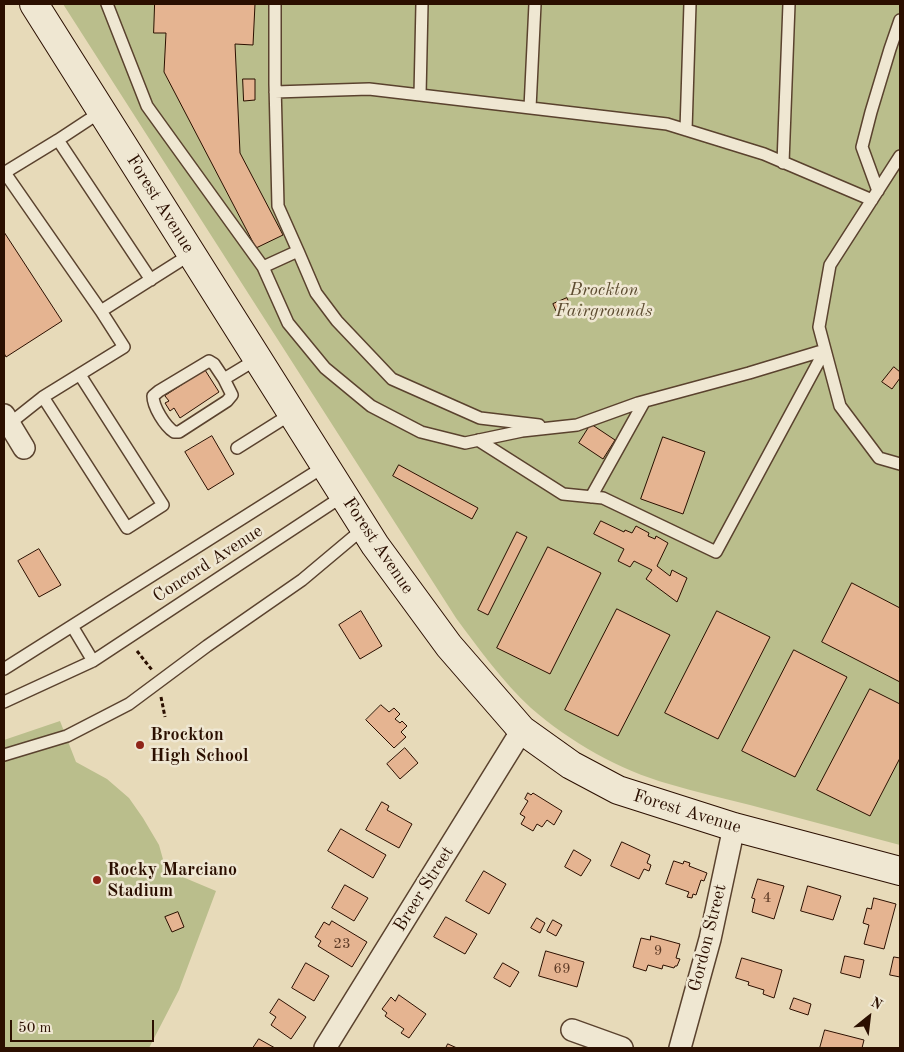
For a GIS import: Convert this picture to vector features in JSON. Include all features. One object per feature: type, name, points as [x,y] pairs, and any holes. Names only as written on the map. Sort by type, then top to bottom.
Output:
[{"type":"street","name":"Forest Avenue","points":[[34,4],[375,545],[449,646],[522,730],[571,765],[618,790],[734,827],[900,871]]},
{"type":"street","points":[[6,419],[24,448]]},
{"type":"street","name":"Breer Street","points":[[325,1048],[522,730]]},
{"type":"street","name":"Gordon Street","points":[[680,1048],[710,939],[734,827]]},
{"type":"street","points":[[572,1030],[622,1048]]},
{"type":"lane","points":[[107,4],[147,106],[263,267],[288,323],[325,368],[371,406],[421,432],[465,442],[522,431],[577,425],[644,402],[825,350]]},
{"type":"lane","points":[[275,4],[278,206],[316,293],[337,322],[392,379],[480,418],[559,427]]},
{"type":"lane","points":[[420,95],[422,4]]},
{"type":"lane","points":[[530,108],[535,4]]},
{"type":"lane","points":[[686,130],[690,4]]},
{"type":"lane","points":[[784,162],[789,4]]},
{"type":"lane","points":[[875,196],[862,147],[876,94],[900,20]]},
{"type":"lane","points":[[275,92],[369,89],[667,124],[764,154],[875,196]]},
{"type":"lane","points":[[6,419],[124,347],[101,311],[4,173],[102,111]]},
{"type":"lane","points":[[58,140],[150,280]]},
{"type":"lane","points":[[900,156],[830,265],[819,327],[840,406],[879,458],[900,464]]},
{"type":"lane","points":[[263,267],[298,251]]},
{"type":"lane","points":[[101,311],[191,254]]},
{"type":"lane","points":[[478,440],[563,494],[603,498],[716,552],[825,350]]},
{"type":"lane","points":[[224,379],[257,359]]},
{"type":"lane","points":[[209,361],[214,364],[224,379],[232,395],[227,401],[179,432],[174,432],[168,428],[153,403],[154,396],[159,391],[209,361]]},
{"type":"lane","points":[[43,398],[127,528],[163,505],[80,375]]},
{"type":"lane","points":[[591,497],[644,402]]},
{"type":"lane","points":[[237,448],[291,414]]},
{"type":"lane","name":"Concord Avenue","points":[[4,669],[325,466]]},
{"type":"lane","name":"Concord Avenue","points":[[4,702],[93,661],[343,496]]},
{"type":"lane","points":[[4,755],[67,736],[129,704],[228,631],[302,580],[364,528]]},
{"type":"lane","points":[[72,626],[93,661]]},
{"type":"green space","name":"Brockton Fairgrounds","points":[[63,4],[900,4],[900,845],[650,778],[596,754],[562,732],[520,698],[456,618]]},
{"type":"green space","name":"Rocky Marciano Stadium","points":[[60,721],[76,762],[107,779],[129,798],[159,845],[166,870],[216,891],[179,990],[149,1048],[4,1048],[4,740]]},
{"type":"building","points":[[155,4],[255,4],[253,45],[235,44],[240,153],[283,235],[256,248],[164,72],[166,33],[154,33]]},
{"type":"building","points":[[243,79],[255,79],[255,100],[244,101]]},
{"type":"building","points":[[4,232],[62,321],[6,357],[4,353]]},
{"type":"building","points":[[567,298],[570,305],[556,311],[553,304]]},
{"type":"building","points":[[894,367],[900,372],[900,378],[892,389],[882,382]]},
{"type":"building","points":[[205,370],[219,392],[180,418],[174,408],[170,411],[165,403],[169,401],[165,396]]},
{"type":"building","points":[[591,424],[615,440],[603,459],[579,443]]},
{"type":"building","points":[[212,436],[234,474],[208,490],[185,452]]},
{"type":"building","points":[[663,437],[705,452],[683,514],[641,499]]},
{"type":"building","points":[[399,465],[478,508],[472,519],[393,476]]},
{"type":"building","points":[[601,521],[624,532],[625,530],[632,533],[636,526],[649,533],[648,536],[655,539],[656,536],[668,543],[657,566],[670,576],[672,570],[687,578],[677,602],[646,579],[652,570],[634,561],[630,567],[618,561],[624,549],[594,534]]},
{"type":"building","points":[[517,532],[527,537],[488,615],[478,610]]},
{"type":"building","points":[[548,547],[601,573],[550,674],[497,648]]},
{"type":"building","points":[[39,549],[61,585],[39,597],[18,561]]},
{"type":"building","points":[[852,583],[900,608],[900,682],[822,642]]},
{"type":"building","points":[[617,609],[670,635],[618,736],[565,710]]},
{"type":"building","points":[[361,611],[382,646],[360,659],[339,625]]},
{"type":"building","points":[[717,611],[770,637],[718,739],[665,713]]},
{"type":"building","points":[[794,650],[847,677],[795,777],[742,751]]},
{"type":"building","points":[[870,689],[900,704],[900,758],[870,816],[817,790]]},
{"type":"building","points":[[381,705],[389,712],[394,708],[400,714],[395,719],[400,723],[402,721],[407,726],[401,732],[406,737],[394,748],[366,720]]},
{"type":"building","points":[[405,748],[418,763],[400,779],[387,764]]},
{"type":"building","points":[[528,793],[531,795],[533,793],[562,811],[554,825],[547,820],[542,827],[537,824],[533,831],[521,824],[525,817],[520,814],[528,801],[525,799]]},
{"type":"building","points":[[382,802],[389,806],[387,810],[412,824],[399,848],[366,830]]},
{"type":"building","points":[[341,829],[386,855],[373,878],[328,851]]},
{"type":"building","points":[[622,842],[650,855],[647,863],[651,865],[649,871],[644,869],[639,879],[611,866]]},
{"type":"building","points":[[574,850],[591,860],[581,876],[565,867]]},
{"type":"building","points":[[674,861],[683,864],[684,861],[690,863],[689,866],[707,873],[704,881],[701,880],[696,895],[693,894],[692,898],[687,897],[689,892],[666,884]]},
{"type":"building","points":[[484,871],[506,884],[489,914],[466,901]]},
{"type":"building","points":[[758,879],[784,886],[774,919],[752,912],[755,899],[752,898]]},
{"type":"building","points":[[345,885],[368,898],[354,921],[332,908]]},
{"type":"building","points":[[808,886],[841,896],[833,920],[801,911]]},
{"type":"building","points":[[874,898],[896,904],[884,949],[864,944],[869,925],[863,923],[867,908],[871,909]]},
{"type":"building","points":[[178,912],[184,927],[172,932],[165,917]]},
{"type":"building","points":[[446,917],[477,934],[465,954],[434,937]]},
{"type":"building","points":[[537,918],[545,923],[540,933],[531,928]]},
{"type":"building","points":[[553,920],[562,925],[556,936],[547,931]]},
{"type":"building","points":[[332,921],[367,942],[352,967],[318,946],[321,941],[315,937],[324,922],[329,925]]},
{"type":"building","points":[[651,936],[680,944],[676,958],[680,959],[677,966],[674,968],[663,965],[662,969],[648,965],[646,971],[633,967],[641,938],[650,940]]},
{"type":"building","points":[[546,951],[584,962],[577,987],[539,976]]},
{"type":"building","points":[[845,956],[864,960],[860,978],[841,973]]},
{"type":"building","points":[[894,957],[900,958],[900,977],[890,975]]},
{"type":"building","points":[[742,958],[782,970],[774,998],[763,994],[764,990],[748,985],[749,982],[736,978]]},
{"type":"building","points":[[306,963],[329,976],[314,1001],[292,988]]},
{"type":"building","points":[[503,963],[519,972],[510,987],[494,978]]},
{"type":"building","points":[[399,995],[426,1014],[409,1038],[401,1033],[404,1029],[385,1016],[387,1013],[382,1009],[391,997],[395,1001]]},
{"type":"building","points":[[794,998],[811,1004],[808,1015],[790,1009]]},
{"type":"building","points":[[279,999],[306,1017],[291,1039],[271,1025],[276,1017],[270,1013]]},
{"type":"building","points":[[825,1030],[864,1040],[862,1048],[820,1048]]},
{"type":"building","points":[[259,1039],[275,1048],[253,1048]]},
{"type":"building","points":[[448,1044],[457,1048],[446,1048]]},
{"type":"place","name":"Brockton High School","points":[[140,745]]},
{"type":"place","name":"Rocky Marciano Stadium","points":[[97,880]]}]
